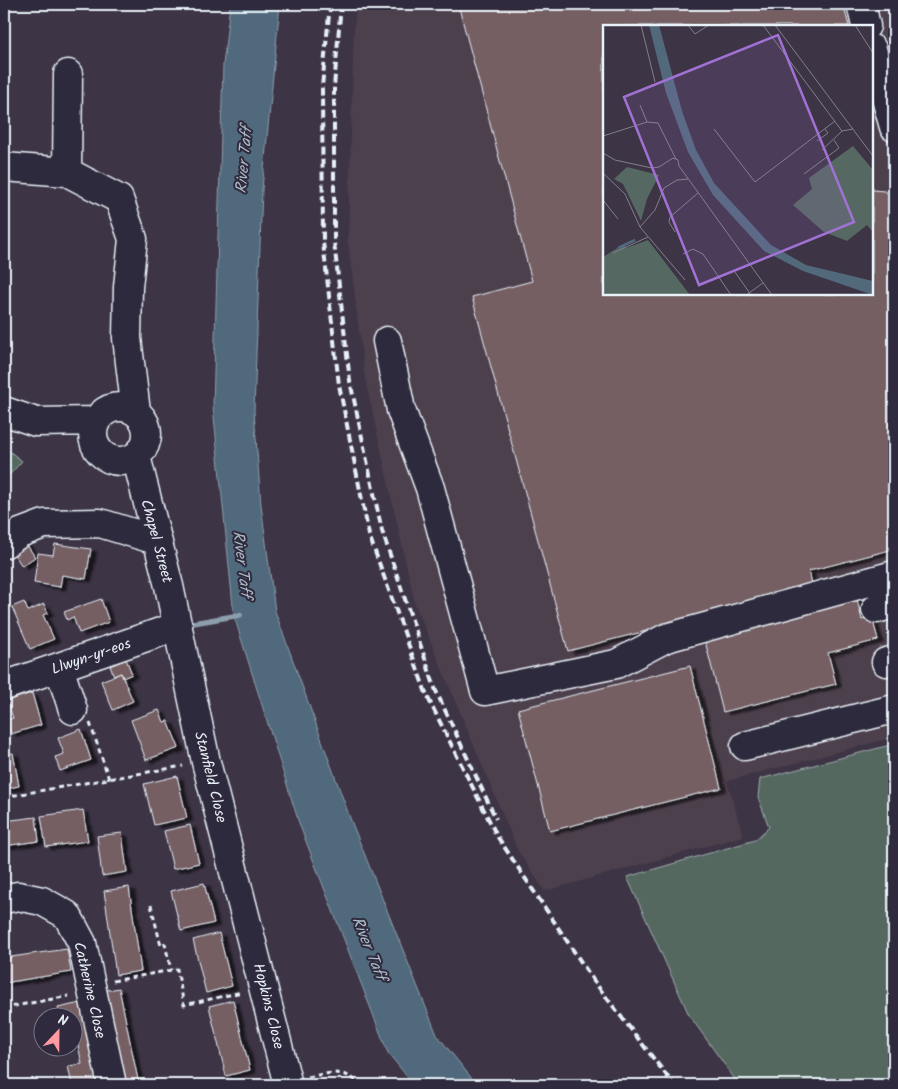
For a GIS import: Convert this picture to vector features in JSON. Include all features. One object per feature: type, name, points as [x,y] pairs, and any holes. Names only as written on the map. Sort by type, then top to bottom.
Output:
[{"type":"street","points":[[861,4],[866,25]]},
{"type":"street","points":[[873,53],[894,127]]},
{"type":"street","points":[[67,172],[68,74]]},
{"type":"street","points":[[4,167],[67,172],[119,199],[133,240],[128,287],[128,354],[136,412]]},
{"type":"street","points":[[387,341],[401,410],[430,488],[485,691],[616,664],[666,638],[894,574]]},
{"type":"street","points":[[4,411],[36,422],[101,415],[123,406],[136,412],[146,422],[148,432],[143,450],[136,456],[118,461],[101,454],[93,436],[101,415],[128,354]]},
{"type":"street","name":"Chapel Street","points":[[136,456],[178,626]]},
{"type":"street","points":[[4,544],[20,533],[44,524],[100,523],[156,540]]},
{"type":"street","name":"Llwyn-yr-eos","points":[[4,686],[178,626]]},
{"type":"street","name":"Stanfield Close","points":[[178,626],[206,762],[249,927]]},
{"type":"street","points":[[59,667],[73,710]]},
{"type":"street","points":[[745,746],[894,709]]},
{"type":"street","name":"Catherine Close","points":[[4,899],[18,896],[42,901],[67,915],[82,943],[111,1079]]},
{"type":"street","name":"Hopkins Close","points":[[249,927],[288,1083]]},
{"type":"path","points":[[73,710],[83,705],[109,779]]},
{"type":"path","points":[[4,797],[206,762]]},
{"type":"path","points":[[151,905],[161,946],[165,944],[171,970]]},
{"type":"path","points":[[4,1008],[177,969],[184,1005],[264,987]]},
{"type":"path","points":[[288,1083],[337,1072],[354,1079],[360,1085]]},
{"type":"shaded area","points":[[357,4],[894,4],[894,737],[727,781],[743,836],[545,891],[518,851],[415,604],[365,378],[348,241],[354,26]]},
{"type":"green space","points":[[4,447],[22,461],[4,481]]},
{"type":"green space","points":[[894,744],[894,1085],[739,1085],[689,1015],[627,877],[755,840],[769,827],[758,797],[760,779]]},
{"type":"water","name":"River Taff","points":[[230,4],[280,4],[262,189],[254,411],[261,505],[275,611],[350,818],[437,1035],[477,1085],[414,1085],[388,1053],[300,826],[234,616],[213,407],[223,65]]},
{"type":"building","points":[[458,4],[843,4],[849,25],[603,25],[603,295],[873,295],[873,190],[884,191],[892,195],[894,204],[894,549],[809,571],[813,588],[568,651],[472,297],[532,281]]},
{"type":"building","points":[[25,542],[35,557],[22,566],[12,551]]},
{"type":"building","points":[[55,544],[91,549],[86,579],[62,575],[60,587],[34,583],[38,553],[53,555]]},
{"type":"building","points":[[856,595],[862,620],[872,617],[878,640],[828,653],[836,684],[723,712],[703,633]]},
{"type":"building","points":[[101,599],[109,622],[79,633],[73,617],[67,620],[64,612]]},
{"type":"building","points":[[24,602],[28,611],[44,604],[48,613],[43,615],[54,639],[30,649],[12,607]]},
{"type":"building","points":[[126,659],[132,674],[123,678],[121,673],[114,676],[110,666]]},
{"type":"building","points":[[690,666],[721,788],[550,831],[518,709]]},
{"type":"building","points":[[121,673],[133,701],[113,710],[101,681]]},
{"type":"building","points":[[32,693],[41,725],[11,734],[7,720],[13,718],[7,701]]},
{"type":"building","points":[[159,710],[164,722],[168,721],[179,748],[146,760],[131,720]]},
{"type":"building","points":[[81,729],[91,760],[60,771],[55,757],[64,754],[58,738]]},
{"type":"building","points":[[13,753],[19,786],[4,789],[4,754]]},
{"type":"building","points":[[177,776],[187,818],[154,825],[144,784]]},
{"type":"building","points":[[83,810],[88,841],[46,847],[41,816]]},
{"type":"building","points":[[36,817],[39,841],[4,846],[4,821]]},
{"type":"building","points":[[190,825],[199,863],[173,869],[164,831]]},
{"type":"building","points":[[122,833],[127,872],[102,876],[97,836]]},
{"type":"building","points":[[204,883],[214,923],[181,931],[171,891]]},
{"type":"building","points":[[129,887],[141,971],[116,975],[104,891]]},
{"type":"building","points":[[219,933],[232,986],[206,993],[193,940]]},
{"type":"building","points":[[67,949],[71,972],[4,983],[4,958]]},
{"type":"building","points":[[119,988],[139,1085],[122,1085],[103,991]]},
{"type":"building","points":[[233,1000],[250,1070],[226,1076],[209,1006]]},
{"type":"building","points":[[85,1002],[101,1085],[72,1085],[68,1066],[82,1064],[80,1056],[82,1056],[82,1006],[67,1006]]},
{"type":"waterway","points":[[193,623],[240,615]]},
{"type":"railway","points":[[330,4],[322,87],[323,242],[339,385],[369,535],[427,696],[497,836],[593,980],[674,1085]]},
{"type":"railway","points":[[341,4],[334,87],[334,242],[350,381],[382,531],[436,691],[496,819]]}]
